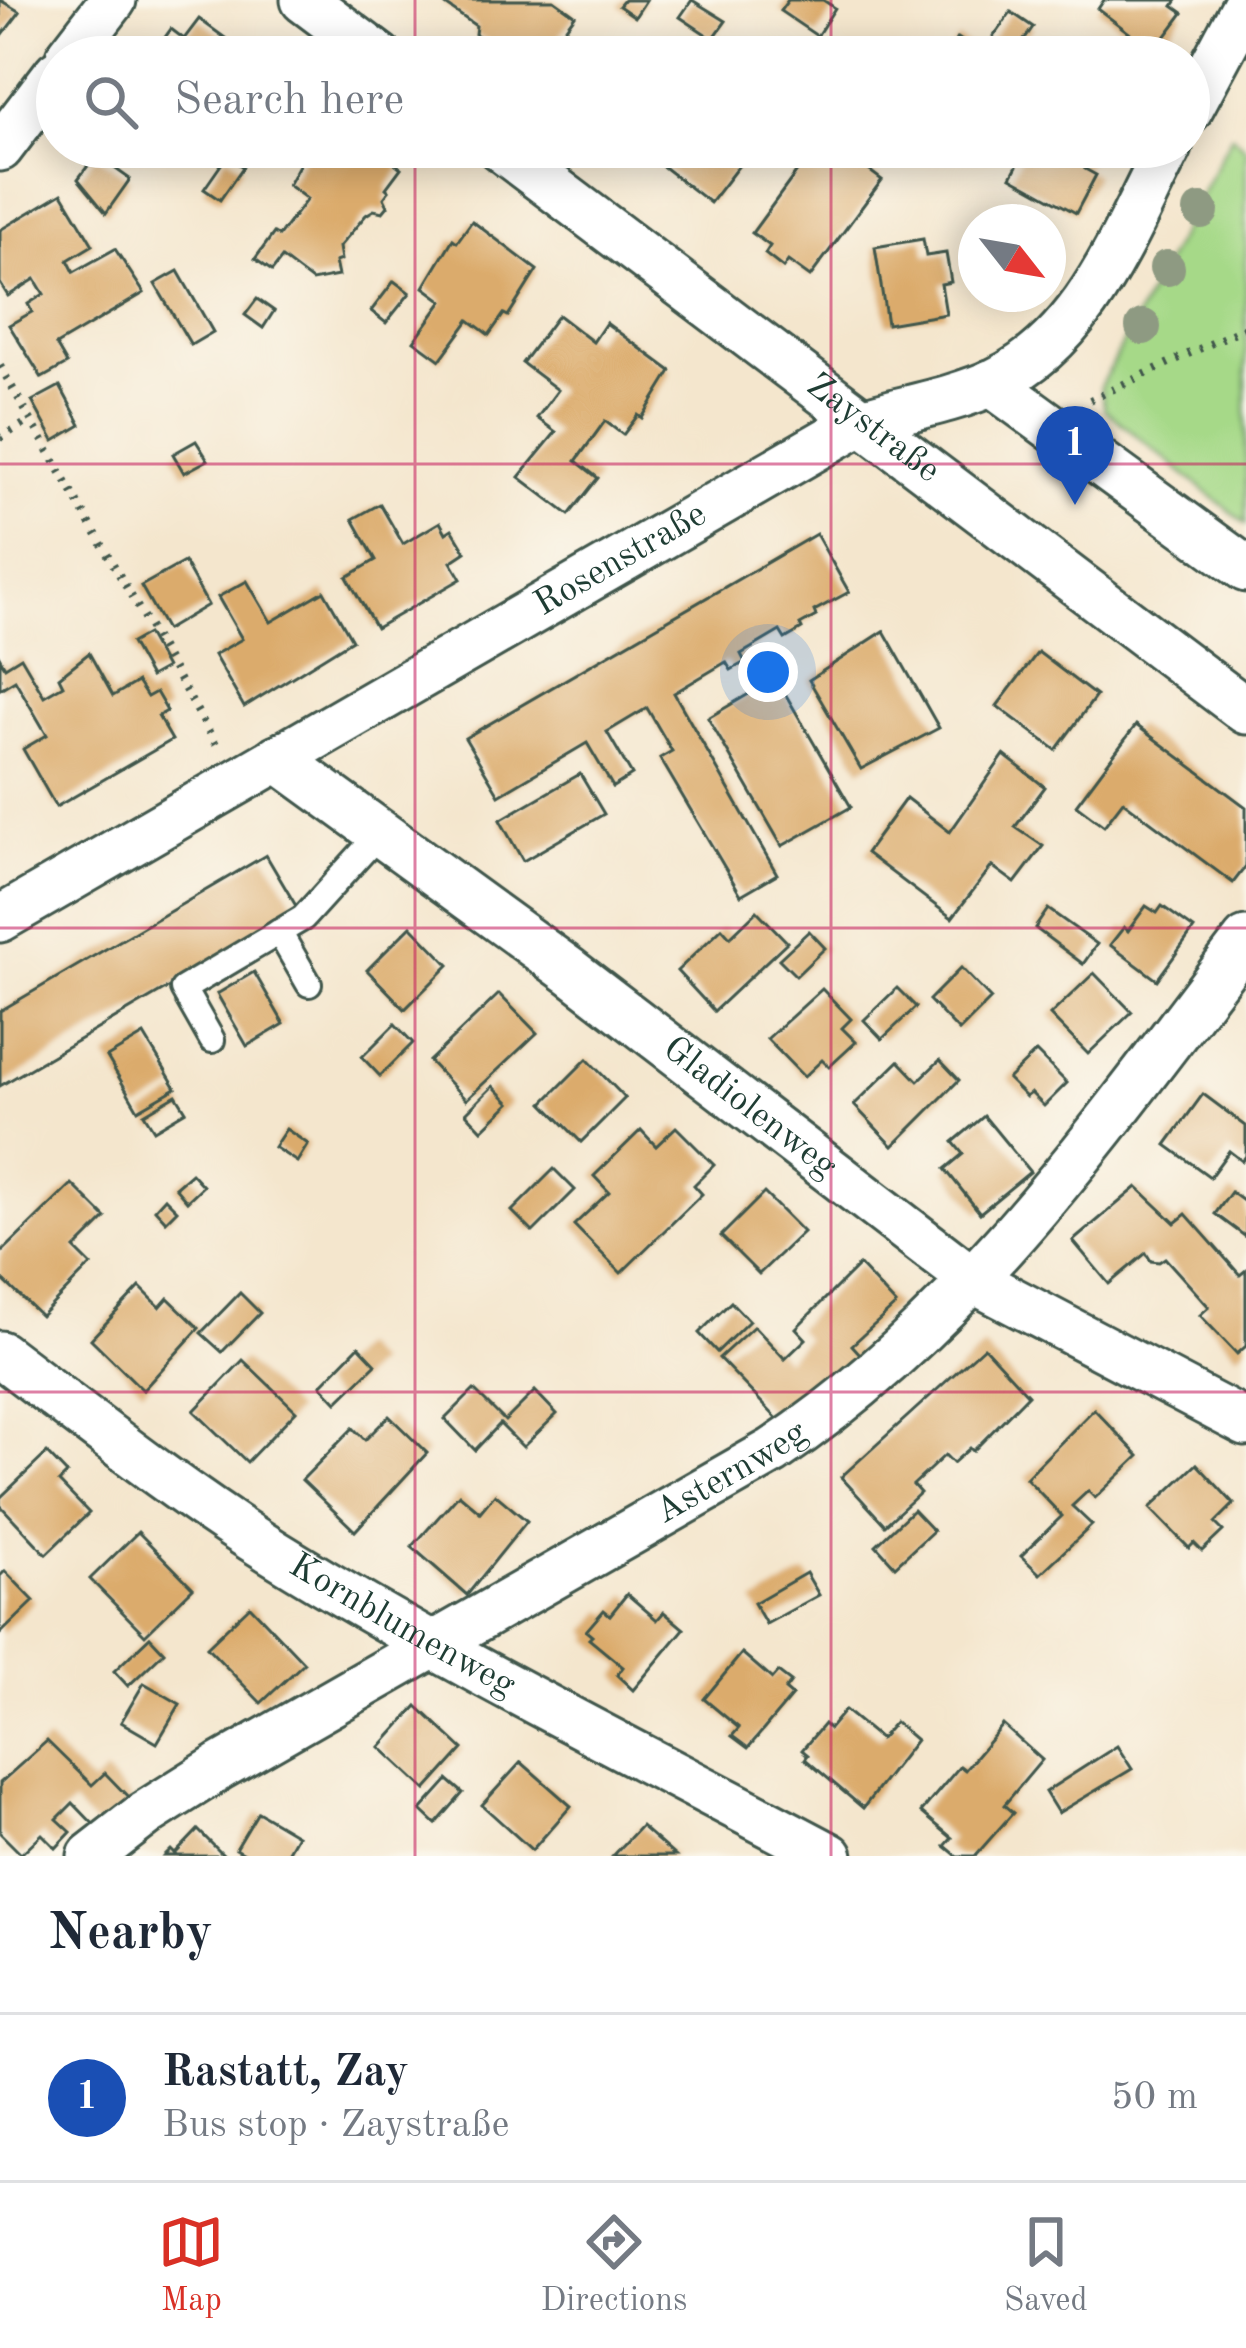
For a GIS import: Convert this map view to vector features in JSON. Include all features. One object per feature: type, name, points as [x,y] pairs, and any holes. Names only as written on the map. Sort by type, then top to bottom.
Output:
[{"type":"street","points":[[85,36],[113,0]]},
{"type":"street","points":[[304,0],[352,36]]},
{"type":"street","points":[[1210,71],[1246,4]]},
{"type":"street","points":[[0,148],[36,101]]},
{"type":"street","name":"Zaystraße","points":[[527,168],[1243,703]]},
{"type":"street","name":"Rosenstraße","points":[[0,919],[862,421],[992,383],[1030,362],[1062,334],[1084,305],[1158,168]]},
{"type":"street","points":[[992,383],[1246,569]]},
{"type":"street","name":"Gladiolenweg","points":[[278,758],[570,971],[973,1280],[1246,1423]]},
{"type":"street","name":"Asternweg","points":[[92,1856],[145,1814],[221,1766],[773,1451],[838,1408],[904,1351],[973,1280],[1073,1163],[1246,940]]},
{"type":"street","name":"Kornblumenweg","points":[[0,1354],[256,1540],[435,1646],[830,1856]]},
{"type":"lane","points":[[212,1040],[183,989],[303,918],[380,833]]},
{"type":"lane","points":[[279,932],[309,984]]},
{"type":"path","points":[[1043,422],[1246,327]]},
{"type":"path","points":[[0,366],[237,782]]},
{"type":"path","points":[[0,438],[29,421]]},
{"type":"green space","points":[[1232,135],[1246,149],[1246,524],[1105,410],[1100,387]]},
{"type":"building","points":[[0,0],[20,12],[0,38]]},
{"type":"building","points":[[447,0],[554,0],[575,15],[560,36],[479,36],[476,26],[444,4]]},
{"type":"building","points":[[624,0],[646,0],[635,17],[619,6]]},
{"type":"building","points":[[692,0],[726,21],[715,36],[708,36],[680,17]]},
{"type":"building","points":[[788,0],[823,0],[835,8],[817,36],[780,11]]},
{"type":"building","points":[[1104,0],[1177,0],[1173,6],[1183,13],[1166,36],[1133,36],[1098,9]]},
{"type":"building","points":[[1011,12],[1033,27],[1027,36],[994,36]]},
{"type":"building","points":[[199,19],[222,36],[186,36]]},
{"type":"building","points":[[86,168],[114,168],[130,179],[106,213],[78,179]]},
{"type":"building","points":[[219,168],[242,168],[220,200],[204,189]]},
{"type":"building","points":[[297,168],[401,168],[386,188],[388,206],[383,212],[366,215],[339,247],[338,276],[312,281],[282,258],[272,271],[255,259],[307,199],[288,185]]},
{"type":"building","points":[[665,168],[737,168],[710,203]]},
{"type":"building","points":[[800,168],[866,168],[882,180],[810,277],[788,261],[783,268],[765,254],[770,246],[752,233]]},
{"type":"building","points":[[1016,168],[1086,168],[1096,175],[1076,213],[1011,177]]},
{"type":"building","points":[[62,193],[93,245],[68,260],[74,272],[115,249],[144,293],[56,345],[67,364],[42,378],[9,325],[32,312],[28,304],[44,294],[35,279],[8,296],[0,283],[0,230]]},
{"type":"building","points":[[472,221],[537,270],[508,316],[504,314],[489,335],[469,320],[440,360],[414,341],[443,301],[424,287],[453,239],[457,242]]},
{"type":"building","points":[[923,239],[926,256],[946,253],[951,282],[941,284],[946,314],[887,324],[875,247]]},
{"type":"building","points":[[178,271],[213,332],[191,345],[155,284]]},
{"type":"building","points":[[394,281],[410,293],[386,323],[371,311]]},
{"type":"building","points":[[257,299],[274,311],[263,328],[245,315]]},
{"type":"building","points":[[558,315],[593,342],[606,323],[671,371],[642,418],[638,415],[623,435],[605,421],[576,461],[598,478],[569,515],[519,477],[556,432],[537,418],[558,390],[522,363]]},
{"type":"building","points":[[60,386],[81,425],[54,441],[32,401]]},
{"type":"building","points":[[196,441],[208,460],[184,473],[173,454]]},
{"type":"building","points":[[380,504],[403,544],[440,522],[446,533],[452,529],[466,552],[451,562],[461,579],[376,628],[347,577],[376,560],[353,519]]},
{"type":"building","points":[[816,534],[849,592],[814,611],[816,616],[785,639],[780,631],[741,654],[745,662],[731,670],[726,662],[674,693],[777,874],[741,895],[660,758],[672,751],[647,708],[607,732],[632,775],[613,787],[587,743],[499,795],[465,738]]},
{"type":"building","points":[[184,562],[208,605],[166,630],[141,586]]},
{"type":"building","points":[[247,581],[271,622],[324,591],[352,640],[244,707],[214,655],[242,639],[218,597]]},
{"type":"building","points":[[884,631],[939,728],[861,769],[809,680]]},
{"type":"building","points":[[147,634],[166,668],[150,677],[131,643]]},
{"type":"building","points":[[1038,652],[1096,696],[1056,750],[997,706]]},
{"type":"building","points":[[89,653],[113,696],[137,682],[147,697],[156,692],[167,711],[158,716],[172,740],[56,807],[23,749],[47,735],[15,680],[0,689],[0,658],[5,667],[21,657],[44,696],[63,685],[59,677]]},
{"type":"building","points":[[776,678],[851,807],[782,846],[708,718]]},
{"type":"building","points":[[1136,725],[1246,807],[1246,866],[1233,883],[1123,801],[1104,826],[1076,805]]},
{"type":"building","points":[[1004,755],[1045,787],[1015,827],[1043,846],[1015,883],[992,866],[952,918],[866,853],[906,798],[950,832]]},
{"type":"building","points":[[580,774],[604,814],[523,861],[500,820]]},
{"type":"building","points":[[266,855],[299,911],[0,1086],[0,1011]]},
{"type":"building","points":[[1146,906],[1157,913],[1162,906],[1194,929],[1157,980],[1110,945],[1124,927],[1128,931]]},
{"type":"building","points":[[1048,909],[1097,944],[1083,964],[1035,928]]},
{"type":"building","points":[[757,911],[787,942],[714,1011],[677,971],[722,928],[730,937]]},
{"type":"building","points":[[411,926],[449,965],[405,1009],[367,970]]},
{"type":"building","points":[[809,931],[825,948],[796,976],[779,959]]},
{"type":"building","points":[[961,968],[991,999],[959,1031],[929,1000]]},
{"type":"building","points":[[254,972],[284,1024],[247,1046],[217,994]]},
{"type":"building","points":[[1094,973],[1132,1012],[1088,1054],[1050,1015]]},
{"type":"building","points":[[897,988],[916,1007],[882,1039],[864,1020]]},
{"type":"building","points":[[822,989],[851,1019],[842,1028],[856,1042],[829,1067],[822,1060],[804,1077],[767,1039]]},
{"type":"building","points":[[499,994],[537,1033],[466,1100],[429,1061]]},
{"type":"building","points":[[395,1024],[413,1043],[380,1076],[362,1057]]},
{"type":"building","points":[[144,1035],[176,1088],[138,1110],[107,1057]]},
{"type":"building","points":[[1036,1052],[1067,1083],[1044,1106],[1031,1093],[1026,1097],[1008,1079]]},
{"type":"building","points":[[587,1059],[625,1098],[581,1142],[543,1103]]},
{"type":"building","points":[[940,1060],[959,1080],[893,1146],[854,1105],[899,1061],[918,1081]]},
{"type":"building","points":[[493,1086],[510,1103],[482,1130],[466,1113]]},
{"type":"building","points":[[1203,1094],[1246,1126],[1246,1156],[1242,1161],[1229,1151],[1210,1177],[1166,1145]]},
{"type":"building","points":[[176,1095],[186,1111],[154,1130],[144,1114]]},
{"type":"building","points":[[984,1116],[1030,1172],[980,1213],[945,1169],[963,1154],[953,1142]]},
{"type":"building","points":[[676,1127],[714,1165],[694,1185],[702,1194],[621,1273],[574,1225],[609,1192],[594,1176],[641,1130],[656,1146]]},
{"type":"building","points":[[286,1129],[308,1144],[297,1162],[274,1147]]},
{"type":"building","points":[[554,1169],[575,1190],[533,1232],[512,1211]]},
{"type":"building","points":[[191,1173],[203,1186],[187,1201],[175,1187]]},
{"type":"building","points":[[72,1184],[106,1218],[75,1249],[91,1265],[41,1316],[0,1277],[0,1254]]},
{"type":"building","points":[[1137,1187],[1175,1223],[1186,1214],[1240,1275],[1246,1270],[1246,1346],[1237,1354],[1200,1315],[1209,1307],[1165,1258],[1151,1261],[1146,1253],[1109,1284],[1073,1241]]},
{"type":"building","points":[[1231,1192],[1246,1203],[1246,1237],[1215,1214]]},
{"type":"building","points":[[764,1193],[803,1232],[759,1274],[721,1236]]},
{"type":"building","points":[[165,1198],[177,1210],[166,1221],[155,1209]]},
{"type":"building","points":[[859,1265],[896,1305],[852,1345],[860,1354],[784,1426],[719,1358],[754,1326],[785,1359],[806,1339],[796,1328]]},
{"type":"building","points":[[140,1287],[160,1307],[168,1298],[199,1328],[143,1390],[91,1339]]},
{"type":"building","points":[[240,1293],[260,1313],[222,1352],[201,1333]]},
{"type":"building","points":[[731,1302],[749,1321],[717,1352],[699,1333]]},
{"type":"building","points":[[359,1346],[376,1364],[337,1402],[321,1385]]},
{"type":"building","points":[[984,1347],[1028,1395],[973,1451],[970,1448],[953,1463],[945,1455],[913,1485],[920,1493],[885,1525],[841,1477]]},
{"type":"building","points":[[243,1360],[296,1411],[247,1462],[194,1411]]},
{"type":"building","points":[[474,1390],[505,1421],[535,1391],[557,1414],[523,1447],[500,1424],[475,1450],[445,1419]]},
{"type":"building","points":[[1094,1409],[1139,1456],[1095,1498],[1088,1491],[1072,1506],[1092,1525],[1040,1574],[1021,1556],[1062,1516],[1026,1478]]},
{"type":"building","points":[[389,1416],[427,1453],[355,1531],[302,1480],[353,1428],[365,1440]]},
{"type":"building","points":[[47,1453],[67,1474],[59,1482],[89,1513],[46,1554],[0,1505],[0,1498]]},
{"type":"building","points":[[1197,1464],[1234,1504],[1215,1523],[1223,1531],[1202,1551],[1194,1543],[1189,1548],[1150,1508]]},
{"type":"building","points":[[459,1494],[480,1512],[495,1494],[527,1521],[467,1595],[412,1547]]},
{"type":"building","points":[[913,1510],[933,1531],[895,1566],[876,1545]]},
{"type":"building","points":[[138,1532],[193,1588],[145,1635],[90,1579]]},
{"type":"building","points":[[5,1571],[34,1601],[0,1634],[0,1576]]},
{"type":"building","points":[[806,1573],[819,1595],[766,1624],[754,1603]]},
{"type":"building","points":[[627,1594],[657,1620],[664,1612],[684,1629],[633,1690],[617,1675],[623,1667],[589,1639],[592,1636],[586,1631],[604,1610],[610,1615]]},
{"type":"building","points":[[250,1606],[304,1663],[261,1703],[207,1647]]},
{"type":"building","points":[[150,1637],[164,1652],[128,1686],[114,1671]]},
{"type":"building","points":[[742,1653],[772,1679],[778,1672],[791,1682],[785,1690],[792,1696],[748,1748],[732,1736],[739,1728],[704,1699]]},
{"type":"building","points":[[144,1683],[180,1704],[157,1743],[121,1722]]},
{"type":"building","points":[[417,1706],[463,1749],[426,1790],[380,1747]]},
{"type":"building","points":[[845,1710],[880,1739],[895,1722],[916,1740],[863,1808],[805,1759],[808,1755],[802,1750],[824,1724],[829,1729]]},
{"type":"building","points":[[1003,1725],[1042,1760],[1004,1805],[1013,1813],[975,1856],[957,1856],[945,1846],[952,1838],[921,1812]]},
{"type":"building","points":[[47,1741],[92,1785],[105,1773],[131,1800],[99,1830],[73,1803],[57,1819],[71,1832],[56,1848],[42,1834],[21,1854],[0,1833],[0,1783]]},
{"type":"building","points":[[1117,1746],[1132,1769],[1058,1813],[1045,1792]]},
{"type":"building","points":[[521,1762],[571,1806],[532,1850],[482,1805]]},
{"type":"building","points":[[448,1780],[463,1793],[436,1824],[421,1810]]},
{"type":"building","points":[[258,1812],[297,1835],[285,1856],[248,1856],[236,1849]]},
{"type":"building","points":[[641,1826],[675,1856],[613,1856]]},
{"type":"building","points":[[198,1830],[224,1856],[165,1856],[171,1850],[175,1854]]},
{"type":"place","name":"Rastatt, Zay","points":[[1075,505]]}]
